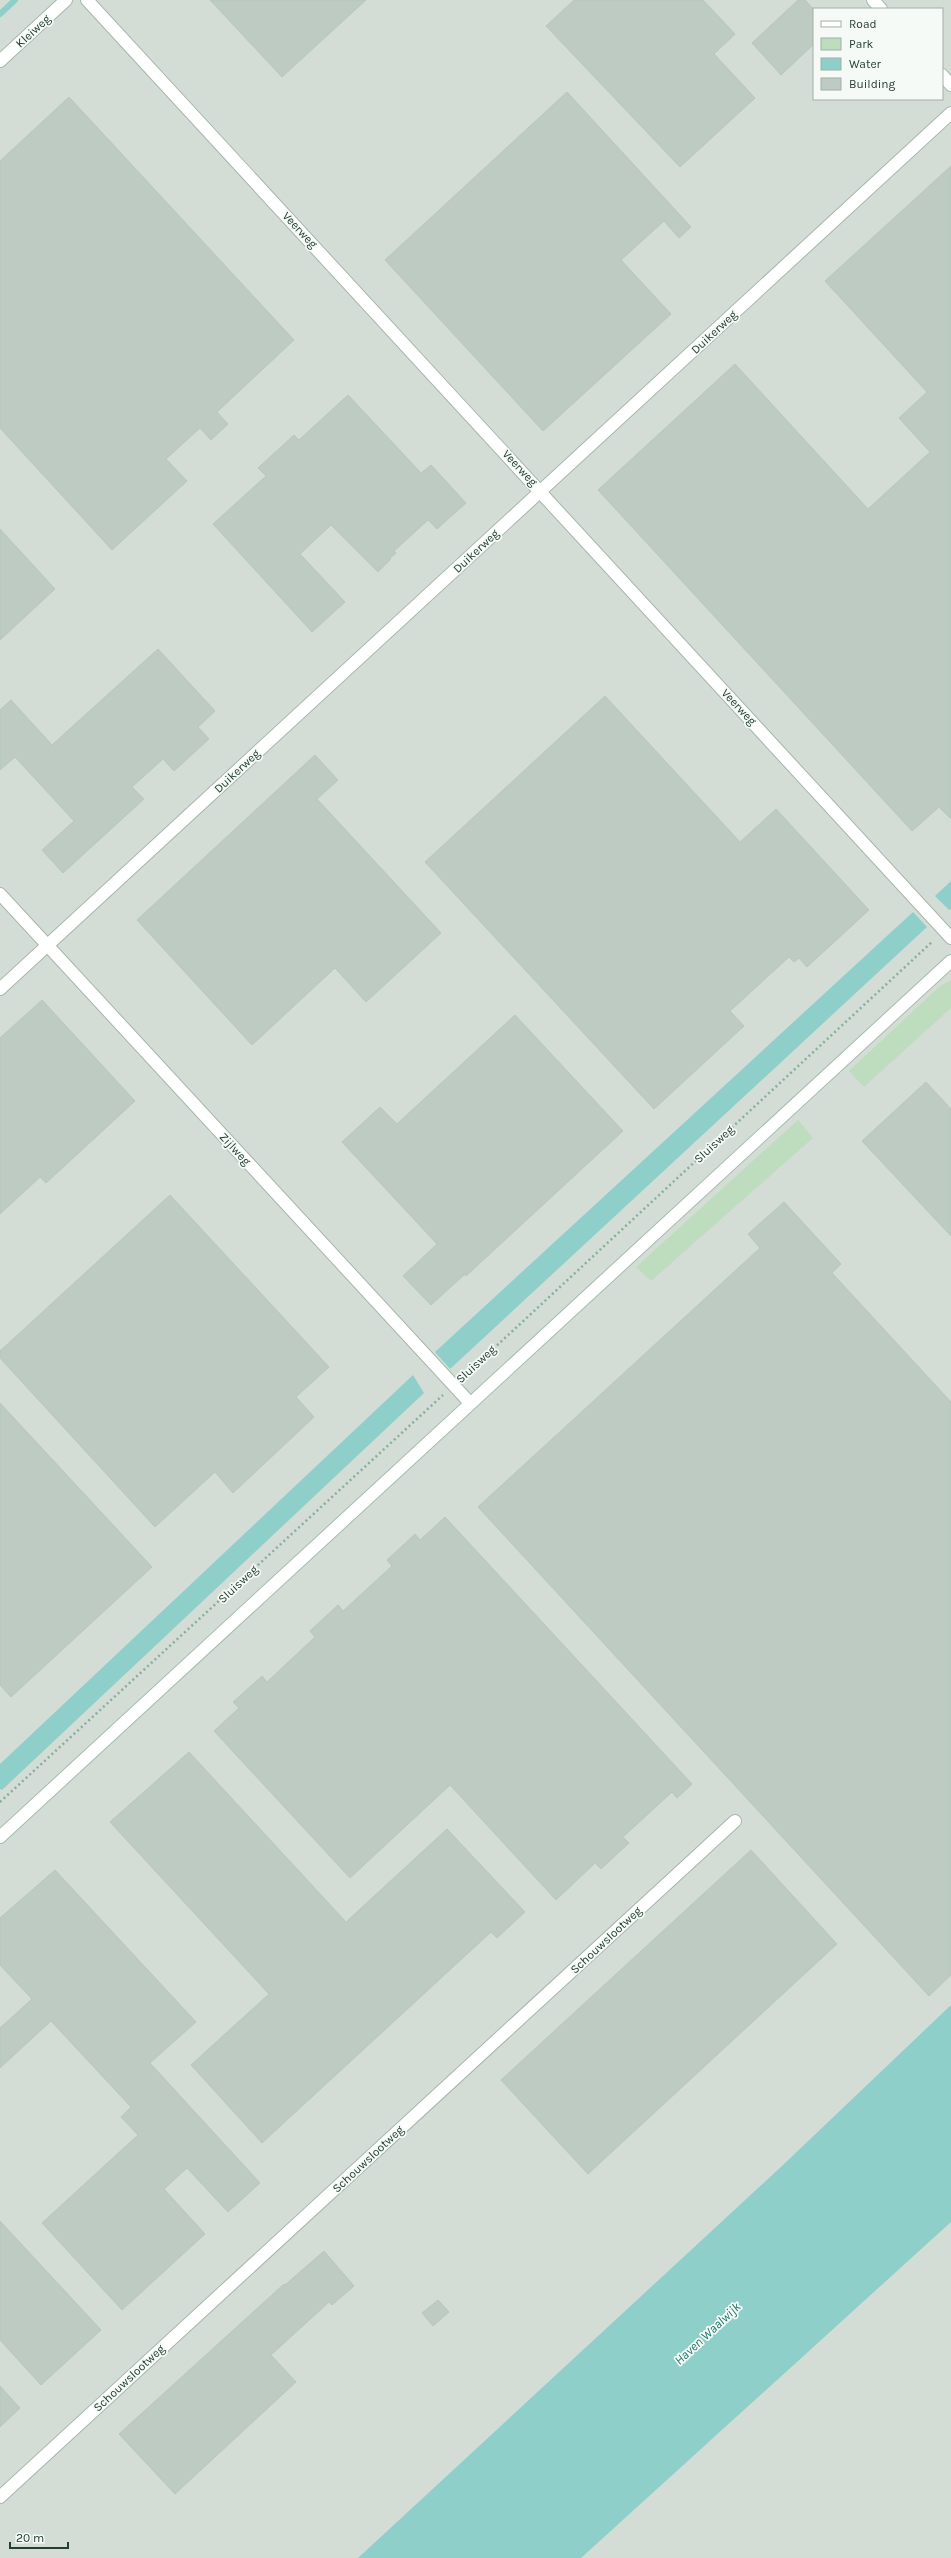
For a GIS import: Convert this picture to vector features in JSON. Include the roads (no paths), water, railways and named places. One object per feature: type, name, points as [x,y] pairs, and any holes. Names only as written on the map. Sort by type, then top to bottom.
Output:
[{"type":"street","name":"Kleiweg","points":[[0,61],[66,0]]},
{"type":"street","name":"Veerweg","points":[[87,0],[948,934]]},
{"type":"street","points":[[873,0],[881,8]]},
{"type":"street","points":[[943,76],[951,85]]},
{"type":"street","name":"Duikerweg","points":[[0,989],[951,113]]},
{"type":"street","name":"Zijlweg","points":[[0,894],[470,1403]]},
{"type":"street","name":"Sluisweg","points":[[0,1837],[951,961]]},
{"type":"street","name":"Schouwslootweg","points":[[0,2497],[735,1821]]},
{"type":"water","points":[[951,881],[951,909],[949,910],[935,896]]},
{"type":"water","points":[[913,912],[927,927],[450,1369],[435,1352]]},
{"type":"water","points":[[413,1375],[424,1393],[2,1790],[0,1789],[0,1764]]},
{"type":"water","name":"Haven Waalwijk","points":[[951,2005],[951,2222],[581,2558],[358,2558],[783,2165]]},
{"type":"waterway","points":[[0,14],[15,0]]}]
